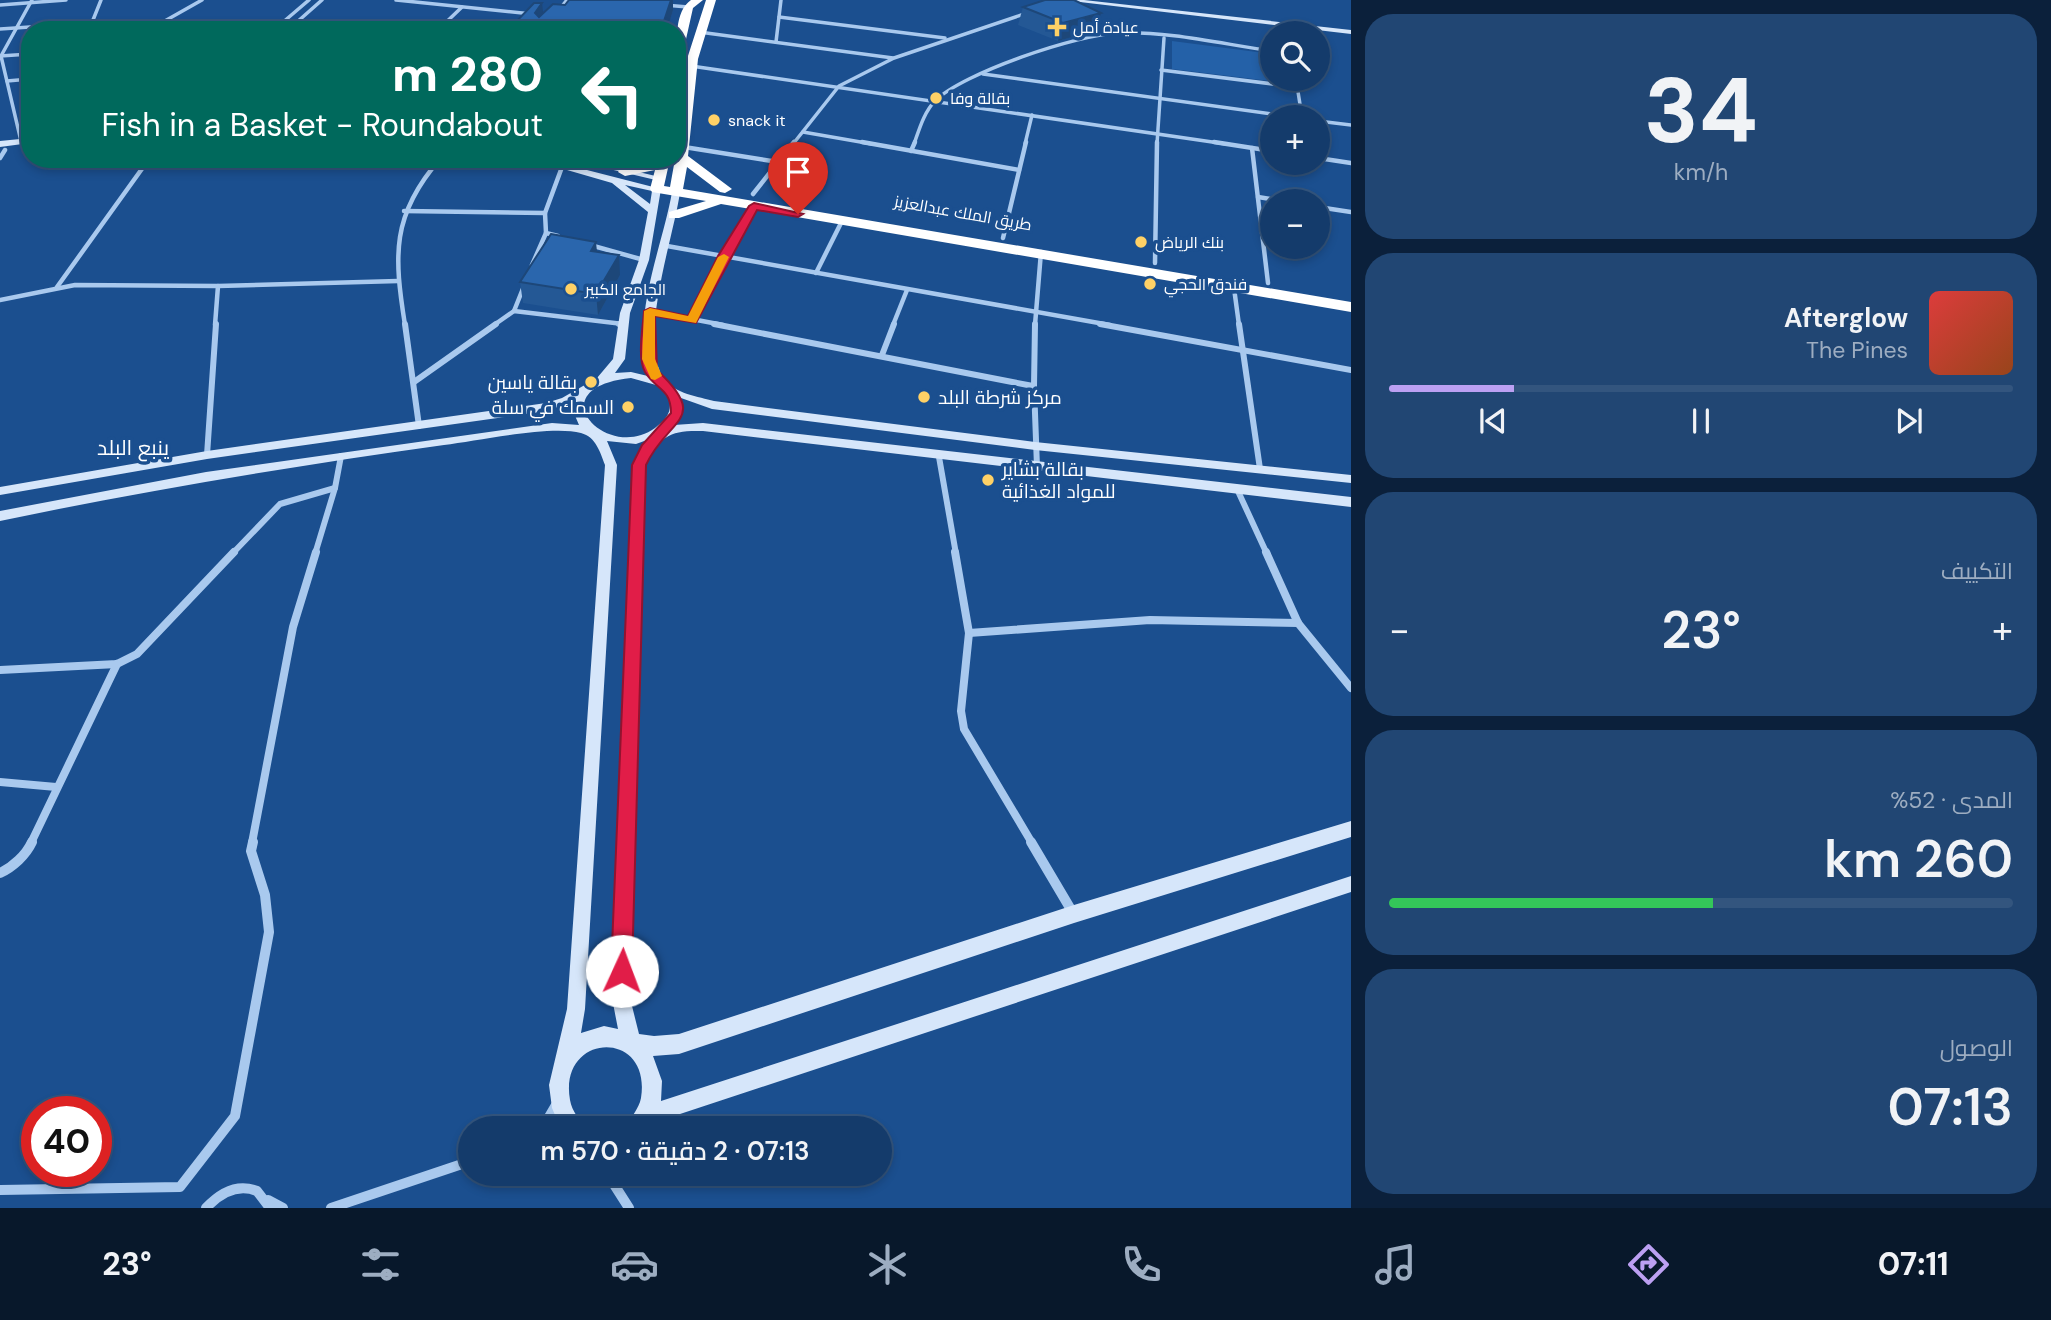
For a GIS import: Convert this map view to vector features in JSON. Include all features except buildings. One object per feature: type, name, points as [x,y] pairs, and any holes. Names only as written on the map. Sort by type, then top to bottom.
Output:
[{"type":"highway","points":[[686,127],[691,66],[699,32],[711,0]]},
{"type":"highway","points":[[686,27],[693,4]]},
{"type":"highway","points":[[674,215],[725,195],[686,154]]},
{"type":"highway","points":[[677,186],[681,168]]},
{"type":"highway","points":[[625,172],[661,173]]},
{"type":"highway","name":"طريق الملك عبدالعزيز","points":[[661,173],[677,186],[725,195],[1003,238],[1351,297]]},
{"type":"highway","name":"طريق الملك عبدالعزيز","points":[[753,200],[842,221],[1351,307]]},
{"type":"street","points":[[0,5],[66,0]]},
{"type":"street","points":[[91,21],[101,0]]},
{"type":"street","points":[[165,21],[202,0]]},
{"type":"street","points":[[284,21],[309,0]]},
{"type":"street","points":[[298,21],[322,0]]},
{"type":"street","points":[[398,0],[540,15]]},
{"type":"street","points":[[449,5],[454,0]]},
{"type":"street","points":[[553,17],[567,0]]},
{"type":"street","points":[[776,42],[781,0]]},
{"type":"street","points":[[1054,4],[1066,0],[1260,22]]},
{"type":"street","points":[[1104,0],[1351,30]]},
{"type":"street","points":[[21,124],[1,56],[32,1]]},
{"type":"street","points":[[663,5],[693,4]]},
{"type":"street","points":[[447,21],[461,7]]},
{"type":"street","points":[[692,320],[753,200],[778,162],[839,86],[894,58],[1040,9]]},
{"type":"street","points":[[779,18],[948,38]]},
{"type":"street","points":[[0,29],[21,28]]},
{"type":"street","points":[[1330,28],[1351,30]]},
{"type":"street","points":[[699,32],[894,58]]},
{"type":"street","points":[[911,151],[935,100],[955,86],[981,74],[1093,36],[1120,32],[1260,50]]},
{"type":"street","points":[[1155,263],[1158,99],[1164,38]]},
{"type":"street","points":[[1,56],[21,55]]},
{"type":"street","points":[[691,66],[1260,149]]},
{"type":"street","points":[[1161,70],[1260,82]]},
{"type":"street","points":[[981,74],[1260,112]]},
{"type":"street","points":[[7,81],[21,80]]},
{"type":"street","points":[[1003,238],[1032,115]]},
{"type":"street","points":[[1330,122],[1351,125]]},
{"type":"street","points":[[803,132],[1019,170]]},
{"type":"street","points":[[1,150],[21,144]]},
{"type":"street","points":[[1252,148],[1268,283]]},
{"type":"street","points":[[686,152],[778,162]]},
{"type":"street","points":[[1330,160],[1351,163]]},
{"type":"street","points":[[57,287],[143,168]]},
{"type":"street","points":[[419,426],[398,281],[397,242],[404,211],[423,175],[430,168]]},
{"type":"street","points":[[414,382],[514,311],[546,233],[545,213],[562,168]]},
{"type":"street","name":"طريق الملك عبدالعزيز","points":[[566,168],[612,180],[661,173]]},
{"type":"street","points":[[608,168],[625,172]]},
{"type":"street","points":[[0,491],[207,455],[547,407],[566,401],[600,381],[619,359],[623,324],[644,260],[661,173]]},
{"type":"street","points":[[612,180],[653,211]]},
{"type":"street","points":[[677,186],[674,215],[650,311],[648,359],[651,371],[671,391],[712,405],[1035,446],[1351,479]]},
{"type":"street","points":[[1330,208],[1351,212]]},
{"type":"street","points":[[404,211],[545,213]]},
{"type":"street","points":[[816,273],[842,221]]},
{"type":"street","points":[[546,233],[570,240]]},
{"type":"street","points":[[583,243],[644,260]]},
{"type":"street","points":[[667,246],[906,290],[1034,310],[1351,370]]},
{"type":"street","points":[[1037,467],[1033,386],[1034,310],[1041,253]]},
{"type":"street","points":[[0,300],[57,287],[398,281]]},
{"type":"street","points":[[207,455],[218,286]]},
{"type":"street","points":[[1234,288],[1260,469]]},
{"type":"street","points":[[881,355],[906,290]]},
{"type":"street","points":[[514,311],[623,324]]},
{"type":"street","points":[[650,311],[1033,386]]},
{"type":"street","points":[[600,381],[631,375],[661,383]]},
{"type":"street","points":[[565,1116],[559,1097],[559,1080],[565,1065],[576,1009],[611,464],[605,447],[596,434],[578,417],[580,397],[588,388]]},
{"type":"street","points":[[643,1116],[651,1104],[651,1069],[643,1054],[631,1043],[621,998],[639,465],[659,432],[671,424],[677,413],[677,401],[671,391]]},
{"type":"street","points":[[0,516],[96,495],[341,456],[552,428],[576,428],[628,440],[683,426],[1351,502]]},
{"type":"street","points":[[0,1190],[180,1187],[235,1116],[269,932],[265,895],[251,850],[293,627],[335,488],[341,456]]},
{"type":"street","points":[[939,457],[969,633],[961,711],[964,729],[1074,914]]},
{"type":"street","points":[[0,670],[117,664],[144,649],[280,505],[335,488]]},
{"type":"street","points":[[1237,489],[1298,623],[1351,688]]},
{"type":"street","points":[[969,633],[1150,620],[1298,623]]},
{"type":"street","points":[[0,873],[9,869],[28,850],[117,664]]},
{"type":"street","points":[[0,782],[56,787]]},
{"type":"street","points":[[565,1065],[580,1047],[601,1037],[616,1037],[631,1043],[654,1046],[679,1044],[1074,914],[1351,829]]},
{"type":"street","points":[[654,1116],[672,1105],[1351,884]]},
{"type":"street","points":[[551,1116],[559,1097]]},
{"type":"street","points":[[331,1208],[458,1165]]},
{"type":"street","points":[[206,1208],[223,1192],[248,1186],[259,1191],[269,1204],[283,1208]]},
{"type":"street","points":[[615,1186],[629,1208]]},
{"type":"shaded area","points":[[1172,41],[1260,52],[1260,80],[1172,69]]},
{"type":"slow traffic","points":[[655,376],[648,359],[650,311],[692,320],[724,257]]},
{"type":"place","name":"عيادة أمل","points":[[1057,27]]},
{"type":"place","name":"بقالة وفا","points":[[936,98]]},
{"type":"place","name":"snack it","points":[[714,120]]},
{"type":"place","name":"بنك الرياض","points":[[1141,242]]},
{"type":"place","name":"فندق الحجي","points":[[1150,284]]},
{"type":"place","name":"الجامع الكبير","points":[[571,289]]},
{"type":"place","name":"بقالة ياسين","points":[[591,382]]},
{"type":"place","name":"مركز شرطة البلد","points":[[924,397]]},
{"type":"place","name":"السمك في سلة","points":[[628,407]]},
{"type":"place","name":"بقالة بشاير للمواد الغذائية","points":[[988,480]]},
{"type":"district","name":"ينبع البلد","points":[[133,448]]},
{"type":"route","points":[[622,971],[639,465],[659,432],[671,424],[677,413],[677,401],[671,391],[651,371],[648,359],[650,311],[692,320],[724,256],[754,206],[798,214]]}]
